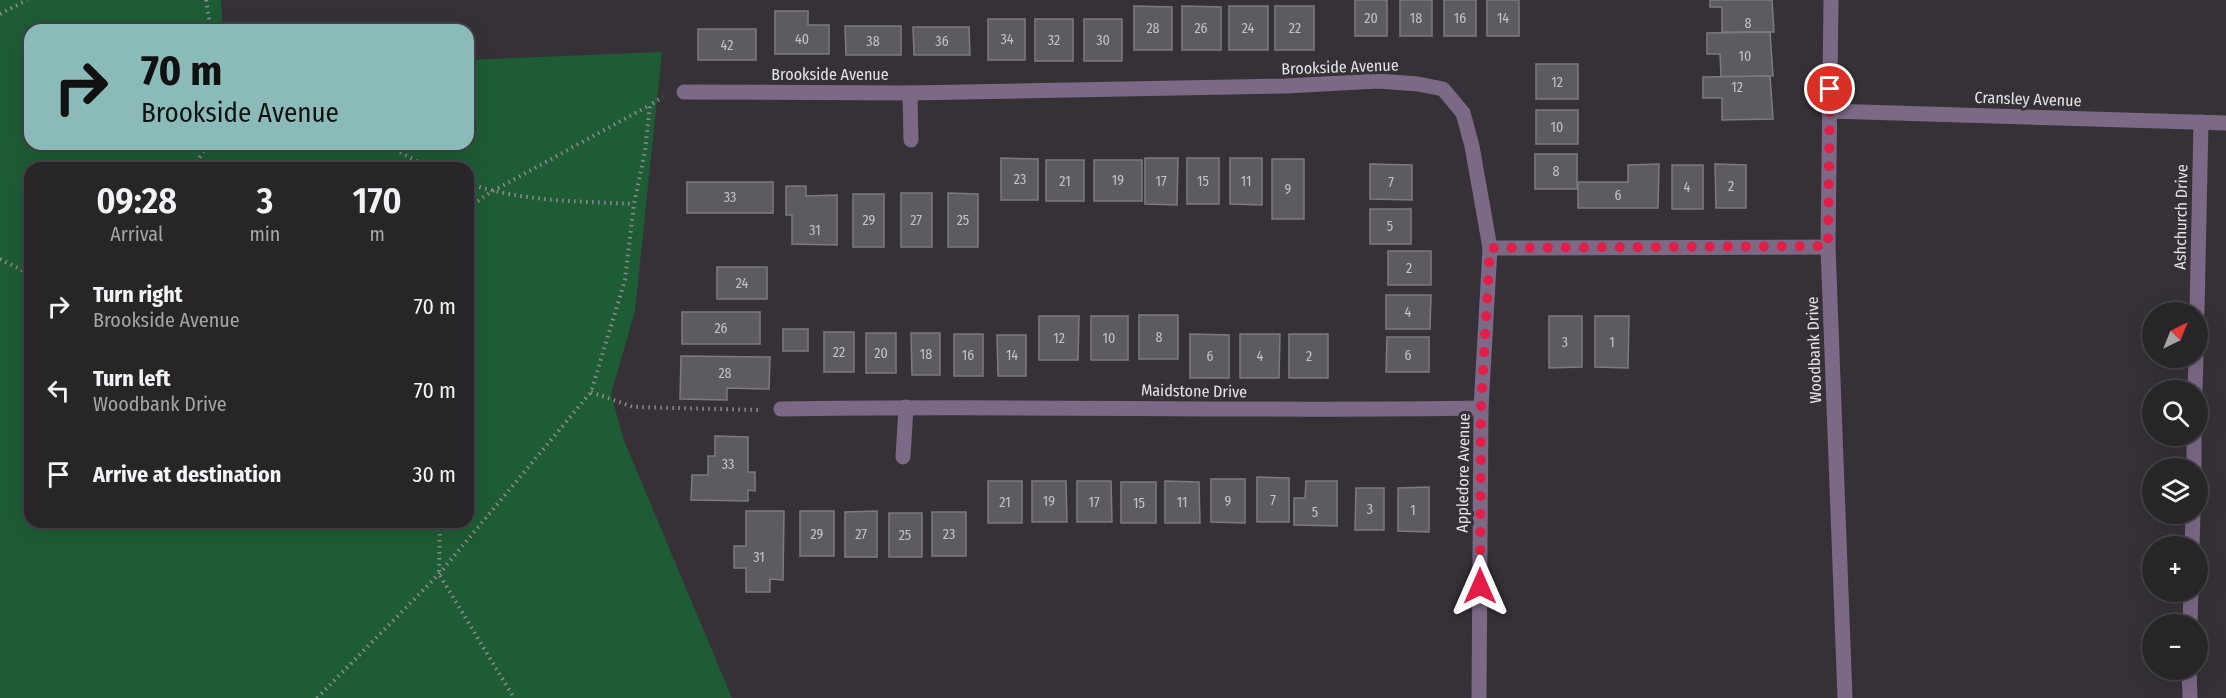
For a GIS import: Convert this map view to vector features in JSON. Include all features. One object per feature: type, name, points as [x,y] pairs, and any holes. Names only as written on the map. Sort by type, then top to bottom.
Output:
[{"type":"street","name":"Woodbank Drive","points":[[1831,0],[1828,246],[1845,698]]},
{"type":"street","name":"Brookside Avenue","points":[[684,92],[910,93],[1286,87],[1378,81],[1418,84],[1443,89],[1463,113],[1472,146],[1490,248]]},
{"type":"street","name":"Brookside Avenue","points":[[910,93],[911,140]]},
{"type":"street","name":"Cransley Avenue","points":[[1829,111],[2226,123]]},
{"type":"street","name":"Ashchurch Drive","points":[[2197,302],[2201,122]]},
{"type":"street","points":[[1490,248],[1828,246]]},
{"type":"street","name":"Appledore Avenue","points":[[1479,698],[1481,408],[1490,248]]},
{"type":"street","points":[[903,457],[906,407]]},
{"type":"street","name":"Maidstone Drive","points":[[781,410],[906,407],[1343,410],[1481,408]]},
{"type":"street","points":[[2189,680],[2190,698]]},
{"type":"path","points":[[0,14],[27,0]]},
{"type":"path","points":[[206,0],[210,24]]},
{"type":"path","points":[[474,204],[491,192],[659,98],[684,92]]},
{"type":"path","points":[[317,698],[439,574],[591,392],[625,280],[634,204],[645,151],[650,105]]},
{"type":"path","points":[[396,150],[418,162]]},
{"type":"path","points":[[474,185],[491,192],[559,200],[634,204]]},
{"type":"path","points":[[0,260],[24,270]]},
{"type":"path","points":[[591,392],[633,407],[781,410]]},
{"type":"path","points":[[440,528],[439,574],[514,698]]},
{"type":"green space","points":[[0,0],[221,0],[223,24],[24,24],[24,150],[474,150],[474,60],[662,52],[635,311],[611,394],[623,438],[732,698],[0,698]]},
{"type":"building","points":[[1355,0],[1387,0],[1387,36],[1355,36]]},
{"type":"building","points":[[1400,0],[1432,0],[1432,36],[1400,36]]},
{"type":"building","points":[[1444,0],[1476,0],[1476,36],[1444,36]]},
{"type":"building","points":[[1487,0],[1519,0],[1519,36],[1487,36]]},
{"type":"building","points":[[1710,0],[1772,0],[1774,32],[1722,32],[1722,7],[1710,7]]},
{"type":"building","points":[[1134,6],[1172,7],[1172,50],[1134,50]]},
{"type":"building","points":[[1182,6],[1221,7],[1221,50],[1182,50]]},
{"type":"building","points":[[1229,6],[1268,6],[1268,50],[1229,50]]},
{"type":"building","points":[[1275,6],[1314,6],[1314,50],[1275,50]]},
{"type":"building","points":[[775,11],[808,11],[808,25],[829,25],[829,54],[775,54]]},
{"type":"building","points":[[988,19],[1025,19],[1025,60],[988,60]]},
{"type":"building","points":[[1035,19],[1073,19],[1073,61],[1035,61]]},
{"type":"building","points":[[1084,19],[1122,19],[1122,61],[1084,61]]},
{"type":"building","points":[[845,26],[901,26],[901,55],[846,55]]},
{"type":"building","points":[[913,27],[969,27],[970,55],[914,55]]},
{"type":"building","points":[[698,29],[756,29],[756,60],[698,60]]},
{"type":"building","points":[[1770,32],[1773,76],[1721,77],[1720,54],[1707,54],[1707,33]]},
{"type":"building","points":[[1536,64],[1578,64],[1578,99],[1536,99]]},
{"type":"building","points":[[1770,76],[1773,119],[1722,120],[1722,98],[1703,98],[1703,77]]},
{"type":"building","points":[[1536,110],[1578,110],[1578,144],[1536,144]]},
{"type":"building","points":[[1535,154],[1577,154],[1577,189],[1535,189]]},
{"type":"building","points":[[1001,158],[1038,159],[1038,200],[1001,200]]},
{"type":"building","points":[[1145,158],[1178,158],[1177,205],[1145,204]]},
{"type":"building","points":[[1187,158],[1219,158],[1219,204],[1187,204]]},
{"type":"building","points":[[1230,158],[1262,158],[1262,205],[1230,204]]},
{"type":"building","points":[[1272,159],[1304,159],[1304,219],[1272,219]]},
{"type":"building","points":[[1046,160],[1084,160],[1084,201],[1046,201]]},
{"type":"building","points":[[1094,160],[1142,160],[1142,201],[1094,201]]},
{"type":"building","points":[[1370,164],[1412,165],[1412,200],[1370,199]]},
{"type":"building","points":[[1659,164],[1658,208],[1578,208],[1578,182],[1628,182],[1628,165]]},
{"type":"building","points":[[1715,164],[1746,165],[1746,208],[1716,208]]},
{"type":"building","points":[[1672,165],[1703,165],[1703,209],[1672,209]]},
{"type":"building","points":[[687,182],[773,182],[773,213],[687,213]]},
{"type":"building","points":[[786,186],[806,186],[806,196],[837,195],[837,245],[792,244],[792,215],[786,215]]},
{"type":"building","points":[[901,193],[932,193],[932,247],[901,247]]},
{"type":"building","points":[[948,193],[978,194],[978,247],[948,247]]},
{"type":"building","points":[[853,194],[884,194],[884,247],[853,247]]},
{"type":"building","points":[[1370,209],[1411,209],[1411,244],[1370,244]]},
{"type":"building","points":[[1388,251],[1431,251],[1431,285],[1388,285]]},
{"type":"building","points":[[717,267],[767,267],[767,299],[717,299]]},
{"type":"building","points":[[1386,295],[1431,295],[1430,329],[1386,329]]},
{"type":"building","points":[[682,312],[760,312],[760,344],[682,344]]},
{"type":"building","points":[[1139,315],[1178,315],[1178,359],[1139,359]]},
{"type":"building","points":[[1039,316],[1079,316],[1078,360],[1039,360]]},
{"type":"building","points":[[1091,316],[1128,316],[1128,360],[1091,360]]},
{"type":"building","points":[[1549,316],[1582,316],[1582,367],[1549,368]]},
{"type":"building","points":[[1595,316],[1629,316],[1628,368],[1595,367]]},
{"type":"building","points":[[783,329],[808,329],[808,351],[783,351]]},
{"type":"building","points":[[824,332],[854,332],[854,372],[824,372]]},
{"type":"building","points":[[866,333],[896,333],[896,373],[866,373]]},
{"type":"building","points":[[911,333],[940,333],[940,375],[912,375]]},
{"type":"building","points":[[954,334],[983,334],[983,376],[954,376]]},
{"type":"building","points":[[1190,334],[1229,335],[1229,378],[1190,378]]},
{"type":"building","points":[[1240,334],[1280,334],[1279,378],[1240,378]]},
{"type":"building","points":[[1289,334],[1328,334],[1328,378],[1289,378]]},
{"type":"building","points":[[997,335],[1026,335],[1026,376],[998,376]]},
{"type":"building","points":[[1387,337],[1429,337],[1429,372],[1386,372]]},
{"type":"building","points":[[681,356],[770,357],[769,389],[727,388],[727,400],[680,399]]},
{"type":"building","points":[[715,436],[748,437],[748,472],[755,472],[755,491],[748,490],[748,501],[691,500],[692,475],[708,475],[708,456],[715,456]]},
{"type":"building","points":[[1257,477],[1289,478],[1289,522],[1257,522]]},
{"type":"building","points":[[1211,479],[1245,479],[1245,523],[1211,522]]},
{"type":"building","points":[[988,481],[1022,481],[1022,523],[988,523]]},
{"type":"building","points":[[1032,481],[1066,481],[1067,522],[1032,522]]},
{"type":"building","points":[[1077,481],[1111,481],[1112,522],[1077,522]]},
{"type":"building","points":[[1165,481],[1199,482],[1200,523],[1165,523]]},
{"type":"building","points":[[1306,481],[1337,481],[1337,526],[1294,525],[1294,498],[1305,498]]},
{"type":"building","points":[[1121,482],[1156,482],[1156,523],[1121,523]]},
{"type":"building","points":[[1429,487],[1429,532],[1398,531],[1398,488]]},
{"type":"building","points":[[1356,488],[1384,488],[1384,530],[1355,530]]},
{"type":"building","points":[[746,511],[784,511],[783,580],[770,579],[770,592],[746,592],[746,568],[734,568],[734,546],[746,546]]},
{"type":"building","points":[[800,511],[834,511],[834,556],[800,556]]},
{"type":"building","points":[[877,511],[877,557],[845,557],[845,512]]},
{"type":"building","points":[[932,512],[966,512],[966,556],[932,556]]},
{"type":"building","points":[[889,513],[922,513],[922,557],[889,557]]},
{"type":"route","points":[[1480,586],[1481,408],[1490,248],[1828,246],[1830,89]]}]
